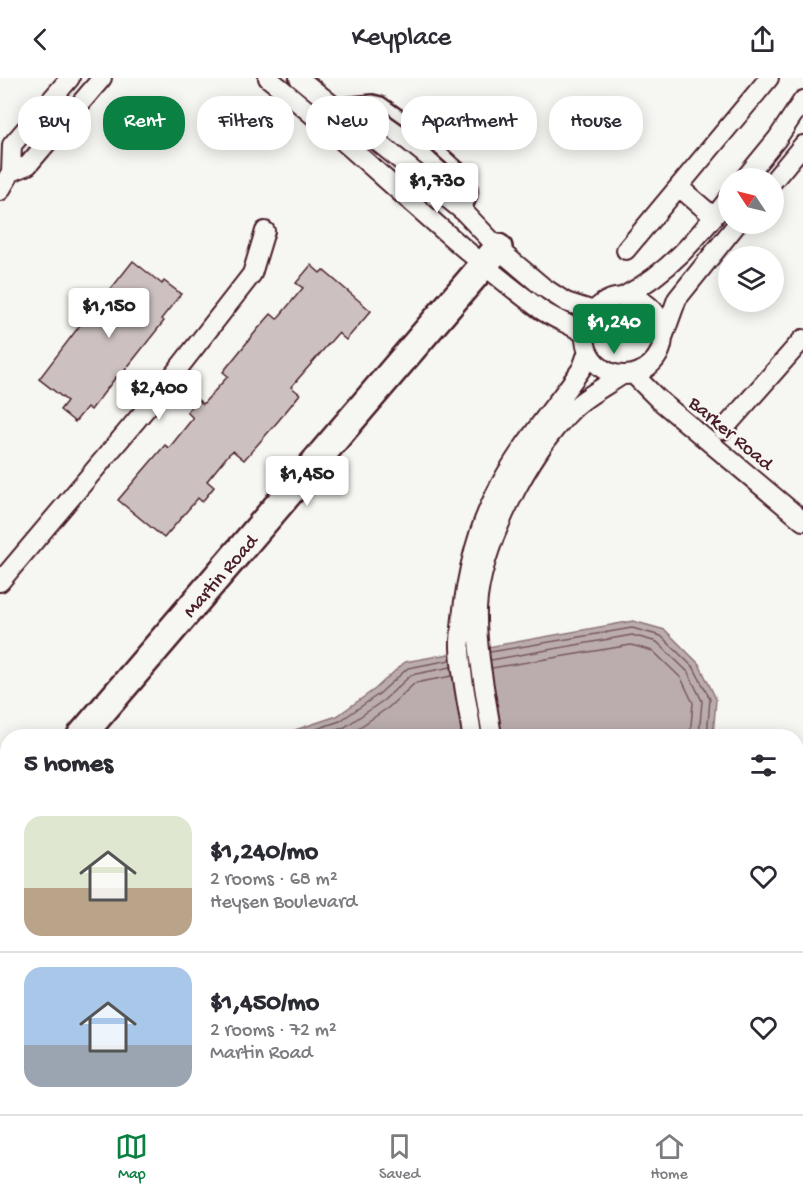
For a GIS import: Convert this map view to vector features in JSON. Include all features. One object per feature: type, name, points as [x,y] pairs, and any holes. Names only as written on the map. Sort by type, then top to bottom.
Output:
[{"type":"street","points":[[4,180],[12,145],[70,78]]},
{"type":"street","points":[[268,78],[491,257],[540,310],[586,343],[601,368],[628,375]]},
{"type":"street","points":[[299,78],[321,96]]},
{"type":"street","points":[[626,250],[680,188],[769,78]]},
{"type":"street","points":[[4,180],[28,165],[100,79]]},
{"type":"street","points":[[753,168],[777,139],[803,100]]},
{"type":"street","points":[[784,168],[803,145]]},
{"type":"street","points":[[388,150],[464,212],[491,257],[566,302],[594,311]]},
{"type":"street","points":[[680,188],[714,217]]},
{"type":"street","points":[[472,729],[469,642],[472,566],[494,496],[515,460],[582,368],[594,311],[603,303],[624,297],[644,286],[670,266],[718,212]]},
{"type":"street","points":[[0,582],[156,397],[252,274],[265,231]]},
{"type":"street","points":[[490,729],[469,642],[484,563],[507,510],[535,458],[573,409],[628,375],[652,364],[663,345],[664,334],[676,299],[729,234]]},
{"type":"street","name":"Martin Road","points":[[87,729],[491,257]]},
{"type":"street","points":[[624,297],[634,297],[652,307],[658,315],[664,334]]},
{"type":"street","points":[[723,430],[803,339]]},
{"type":"street","name":"Barker Road","points":[[628,375],[803,521]]},
{"type":"lane","points":[[389,110],[405,119],[466,174],[473,184],[474,193],[464,212]]},
{"type":"water","points":[[633,621],[665,630],[699,664],[716,699],[714,729],[298,729],[337,716],[375,689],[405,662]]},
{"type":"building","points":[[133,261],[162,284],[164,281],[181,294],[161,319],[164,321],[118,379],[116,377],[91,410],[87,407],[75,422],[60,410],[67,401],[39,379],[81,324],[77,321],[93,300],[99,304]]},
{"type":"building","points":[[311,265],[320,273],[323,270],[371,311],[346,340],[338,333],[291,387],[300,394],[279,420],[244,460],[233,451],[229,454],[207,481],[214,487],[202,502],[198,498],[164,538],[118,500],[165,445],[169,448],[193,418],[187,412],[197,399],[203,404],[228,376],[223,372],[257,330],[271,314],[277,319],[303,288],[296,283]]}]
